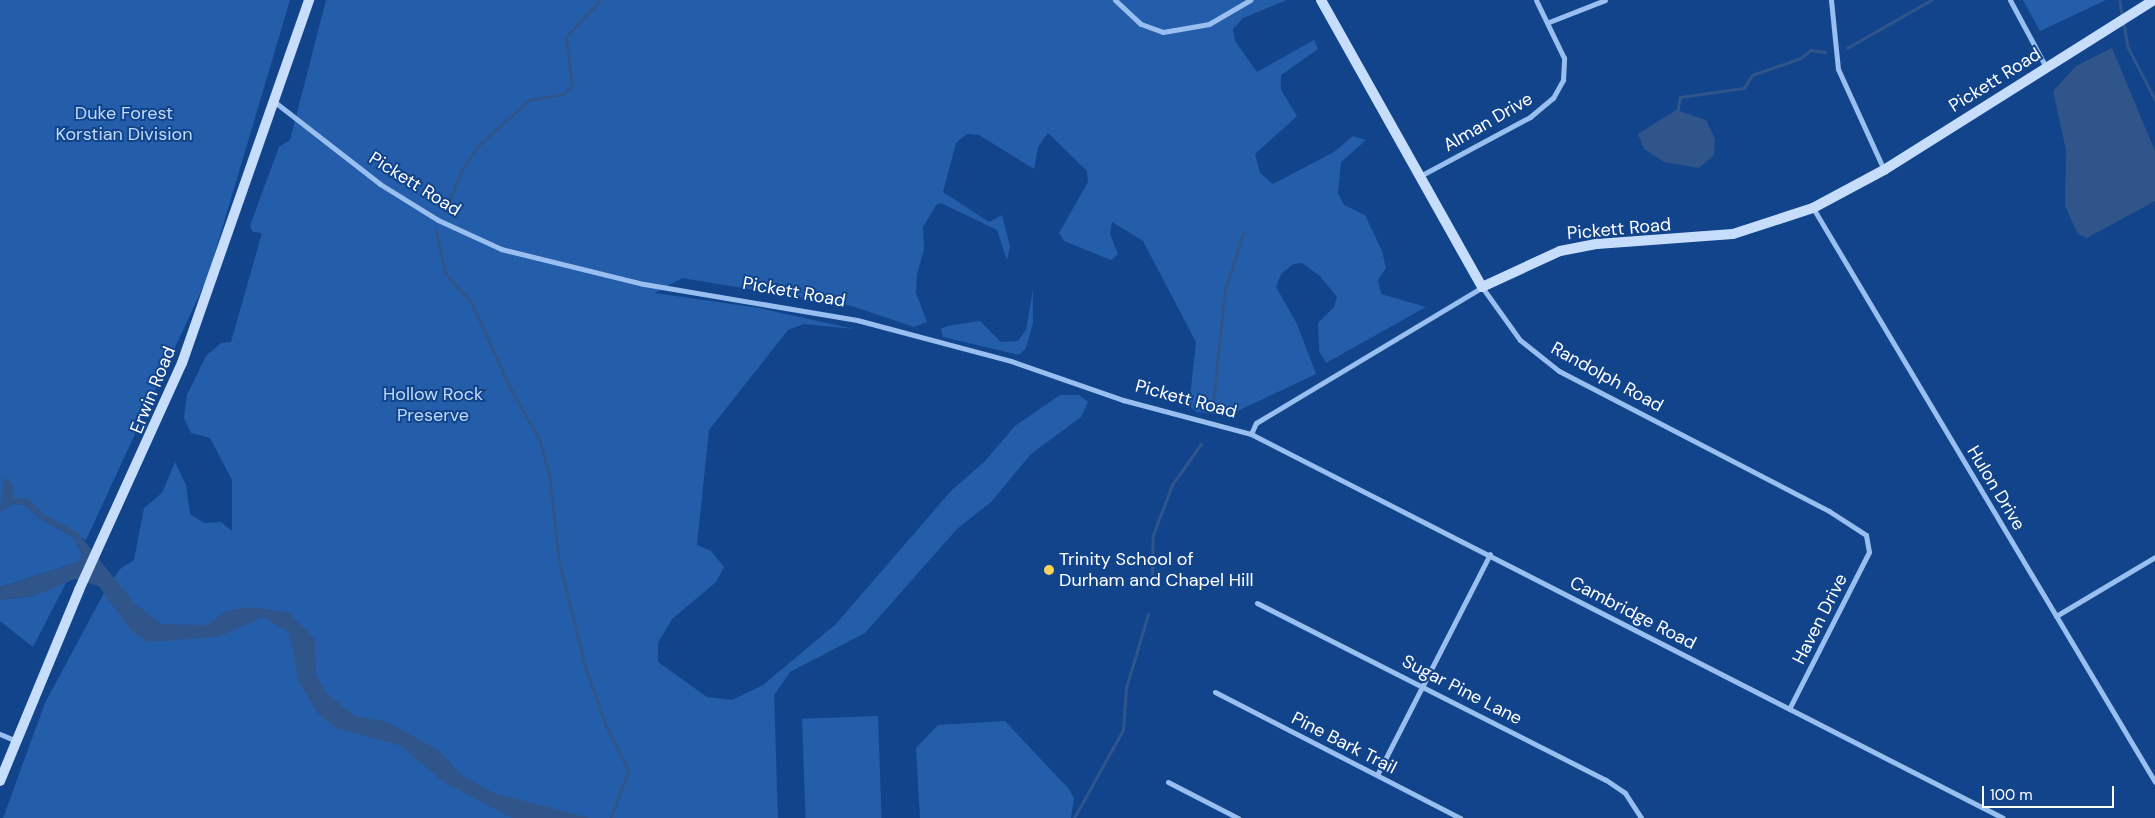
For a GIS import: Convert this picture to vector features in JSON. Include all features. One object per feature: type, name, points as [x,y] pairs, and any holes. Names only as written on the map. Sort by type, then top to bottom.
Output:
[{"type":"street","name":"Erwin Road","points":[[0,781],[14,740],[79,590],[179,372],[276,103],[309,0]]},
{"type":"street","points":[[1114,0],[1141,24],[1163,32],[1208,24],[1250,0]]},
{"type":"street","name":"Randolph Road","points":[[1321,0],[1482,287],[1511,330],[1549,365],[1849,522],[1869,540]]},
{"type":"street","name":"Alman Drive","points":[[1420,176],[1530,117],[1553,98],[1565,70],[1549,22],[1536,0]]},
{"type":"street","points":[[1549,22],[1605,0]]},
{"type":"street","points":[[1831,0],[1842,82],[1884,170]]},
{"type":"street","points":[[2010,0],[2046,67]]},
{"type":"street","name":"Pickett Road","points":[[276,103],[380,184],[438,220],[501,249],[644,284],[857,320],[1011,361],[1123,400],[1250,434],[1256,422],[1482,287],[1560,251],[1597,244],[1727,235],[1813,208],[1884,170],[2154,0]]},
{"type":"street","name":"Hulon Drive","points":[[1813,208],[2155,782]]},
{"type":"street","name":"Cambridge Road","points":[[1250,434],[1490,554],[2003,818]]},
{"type":"street","name":"Haven Drive","points":[[1788,709],[1859,574],[1869,552],[1869,540]]},
{"type":"street","points":[[1377,775],[1490,554]]},
{"type":"street","points":[[2056,616],[2155,557]]},
{"type":"street","name":"Sugar Pine Lane","points":[[1257,603],[1423,685],[1606,780],[1625,792],[1641,818]]},
{"type":"street","name":"Pine Bark Trail","points":[[1215,692],[1377,775],[1450,816],[1460,818]]},
{"type":"street","points":[[0,734],[14,740]]},
{"type":"street","points":[[1168,782],[1238,818]]},
{"type":"green space","name":"Duke Forest Korstian Division","points":[[0,0],[290,0],[208,276],[86,540],[46,519],[25,502],[12,503],[0,510]]},
{"type":"green space","name":"Hollow Rock Preserve","points":[[326,0],[1287,0],[1243,18],[1233,29],[1235,41],[1257,72],[1314,40],[1318,49],[1281,75],[1281,90],[1297,116],[1255,154],[1260,173],[1273,184],[1334,152],[1353,136],[1366,140],[1341,162],[1338,193],[1344,205],[1365,215],[1382,251],[1386,268],[1378,280],[1381,294],[1426,307],[1326,363],[1319,351],[1318,323],[1334,307],[1337,297],[1320,276],[1302,263],[1293,264],[1281,274],[1276,287],[1297,324],[1316,374],[1229,415],[1197,412],[1189,406],[1196,342],[1143,241],[1112,222],[1110,234],[1118,254],[1111,260],[1064,241],[1059,233],[1088,182],[1087,171],[1048,133],[1038,147],[1034,169],[979,135],[967,134],[956,143],[943,192],[989,222],[1002,215],[1010,247],[1007,260],[997,230],[941,203],[936,205],[923,227],[924,250],[917,274],[916,293],[927,322],[914,327],[852,306],[682,278],[655,293],[759,308],[854,329],[804,324],[788,330],[709,430],[697,545],[711,551],[724,567],[716,582],[672,619],[658,643],[658,662],[707,697],[732,700],[763,685],[836,624],[950,492],[985,461],[1015,426],[1060,395],[1079,395],[1088,402],[1081,417],[1031,454],[991,502],[957,529],[865,633],[790,672],[774,695],[778,818],[3,818],[45,703],[105,591],[120,569],[134,560],[144,508],[162,493],[175,462],[186,485],[190,514],[204,523],[221,522],[232,531],[232,480],[210,438],[191,433],[184,418],[187,395],[206,356],[221,343],[231,342],[262,233],[253,232],[250,226],[279,147],[290,140]]},
{"type":"green space","points":[[2023,0],[2106,0],[2040,31]]},
{"type":"green space","points":[[1033,290],[1033,323],[1026,348],[1019,355],[943,337],[941,329],[947,326],[980,321],[1001,342],[1018,341],[1026,330]]},
{"type":"green space","points":[[13,504],[25,505],[40,519],[73,537],[82,555],[78,562],[0,587],[0,512]]},
{"type":"green space","points":[[67,581],[33,647],[0,621],[0,600],[33,596]]},
{"type":"green space","points":[[878,716],[882,818],[806,818],[802,719]]},
{"type":"green space","points":[[1005,721],[1068,788],[1074,798],[1071,818],[920,818],[916,748],[938,725]]},
{"type":"shaded area","points":[[2112,48],[2155,151],[2155,201],[2087,238],[2078,234],[2065,206],[2066,150],[2053,91],[2076,66]]},
{"type":"shaded area","points":[[1676,110],[1706,120],[1715,139],[1714,155],[1699,168],[1664,162],[1644,149],[1638,134]]},
{"type":"shaded area","points":[[4,477],[14,486],[13,498],[28,498],[43,514],[77,532],[135,604],[162,624],[207,625],[226,611],[249,607],[288,612],[315,639],[316,674],[326,693],[355,716],[387,722],[438,750],[463,776],[494,793],[590,818],[512,818],[443,782],[401,746],[336,728],[319,715],[299,683],[289,633],[263,617],[218,637],[148,642],[131,631],[99,586],[75,579],[33,596],[0,600],[0,587],[78,562],[82,555],[73,537],[40,519],[25,505],[13,504],[0,512]]},
{"type":"waterway","points":[[444,212],[462,170],[479,145],[529,100],[564,94],[572,86],[566,37],[600,0]]},
{"type":"waterway","points":[[1847,48],[1931,0]]},
{"type":"waterway","points":[[2120,0],[2122,16]]},
{"type":"waterway","points":[[2124,24],[2128,47],[2155,99]]},
{"type":"waterway","points":[[1677,113],[1680,97],[1744,88],[1752,75],[1801,58],[1811,50],[1825,52]]},
{"type":"waterway","points":[[436,231],[446,274],[472,303],[510,387],[540,440],[550,477],[559,559],[585,665],[606,725],[629,771],[611,818]]},
{"type":"waterway","points":[[1212,412],[1225,289],[1243,234]]},
{"type":"waterway","points":[[1152,574],[1153,535],[1172,485],[1201,444]]},
{"type":"waterway","points":[[1074,818],[1123,730],[1126,688],[1148,614]]},
{"type":"place","name":"Trinity School of Durham and Chapel Hill","points":[[1049,570]]}]
